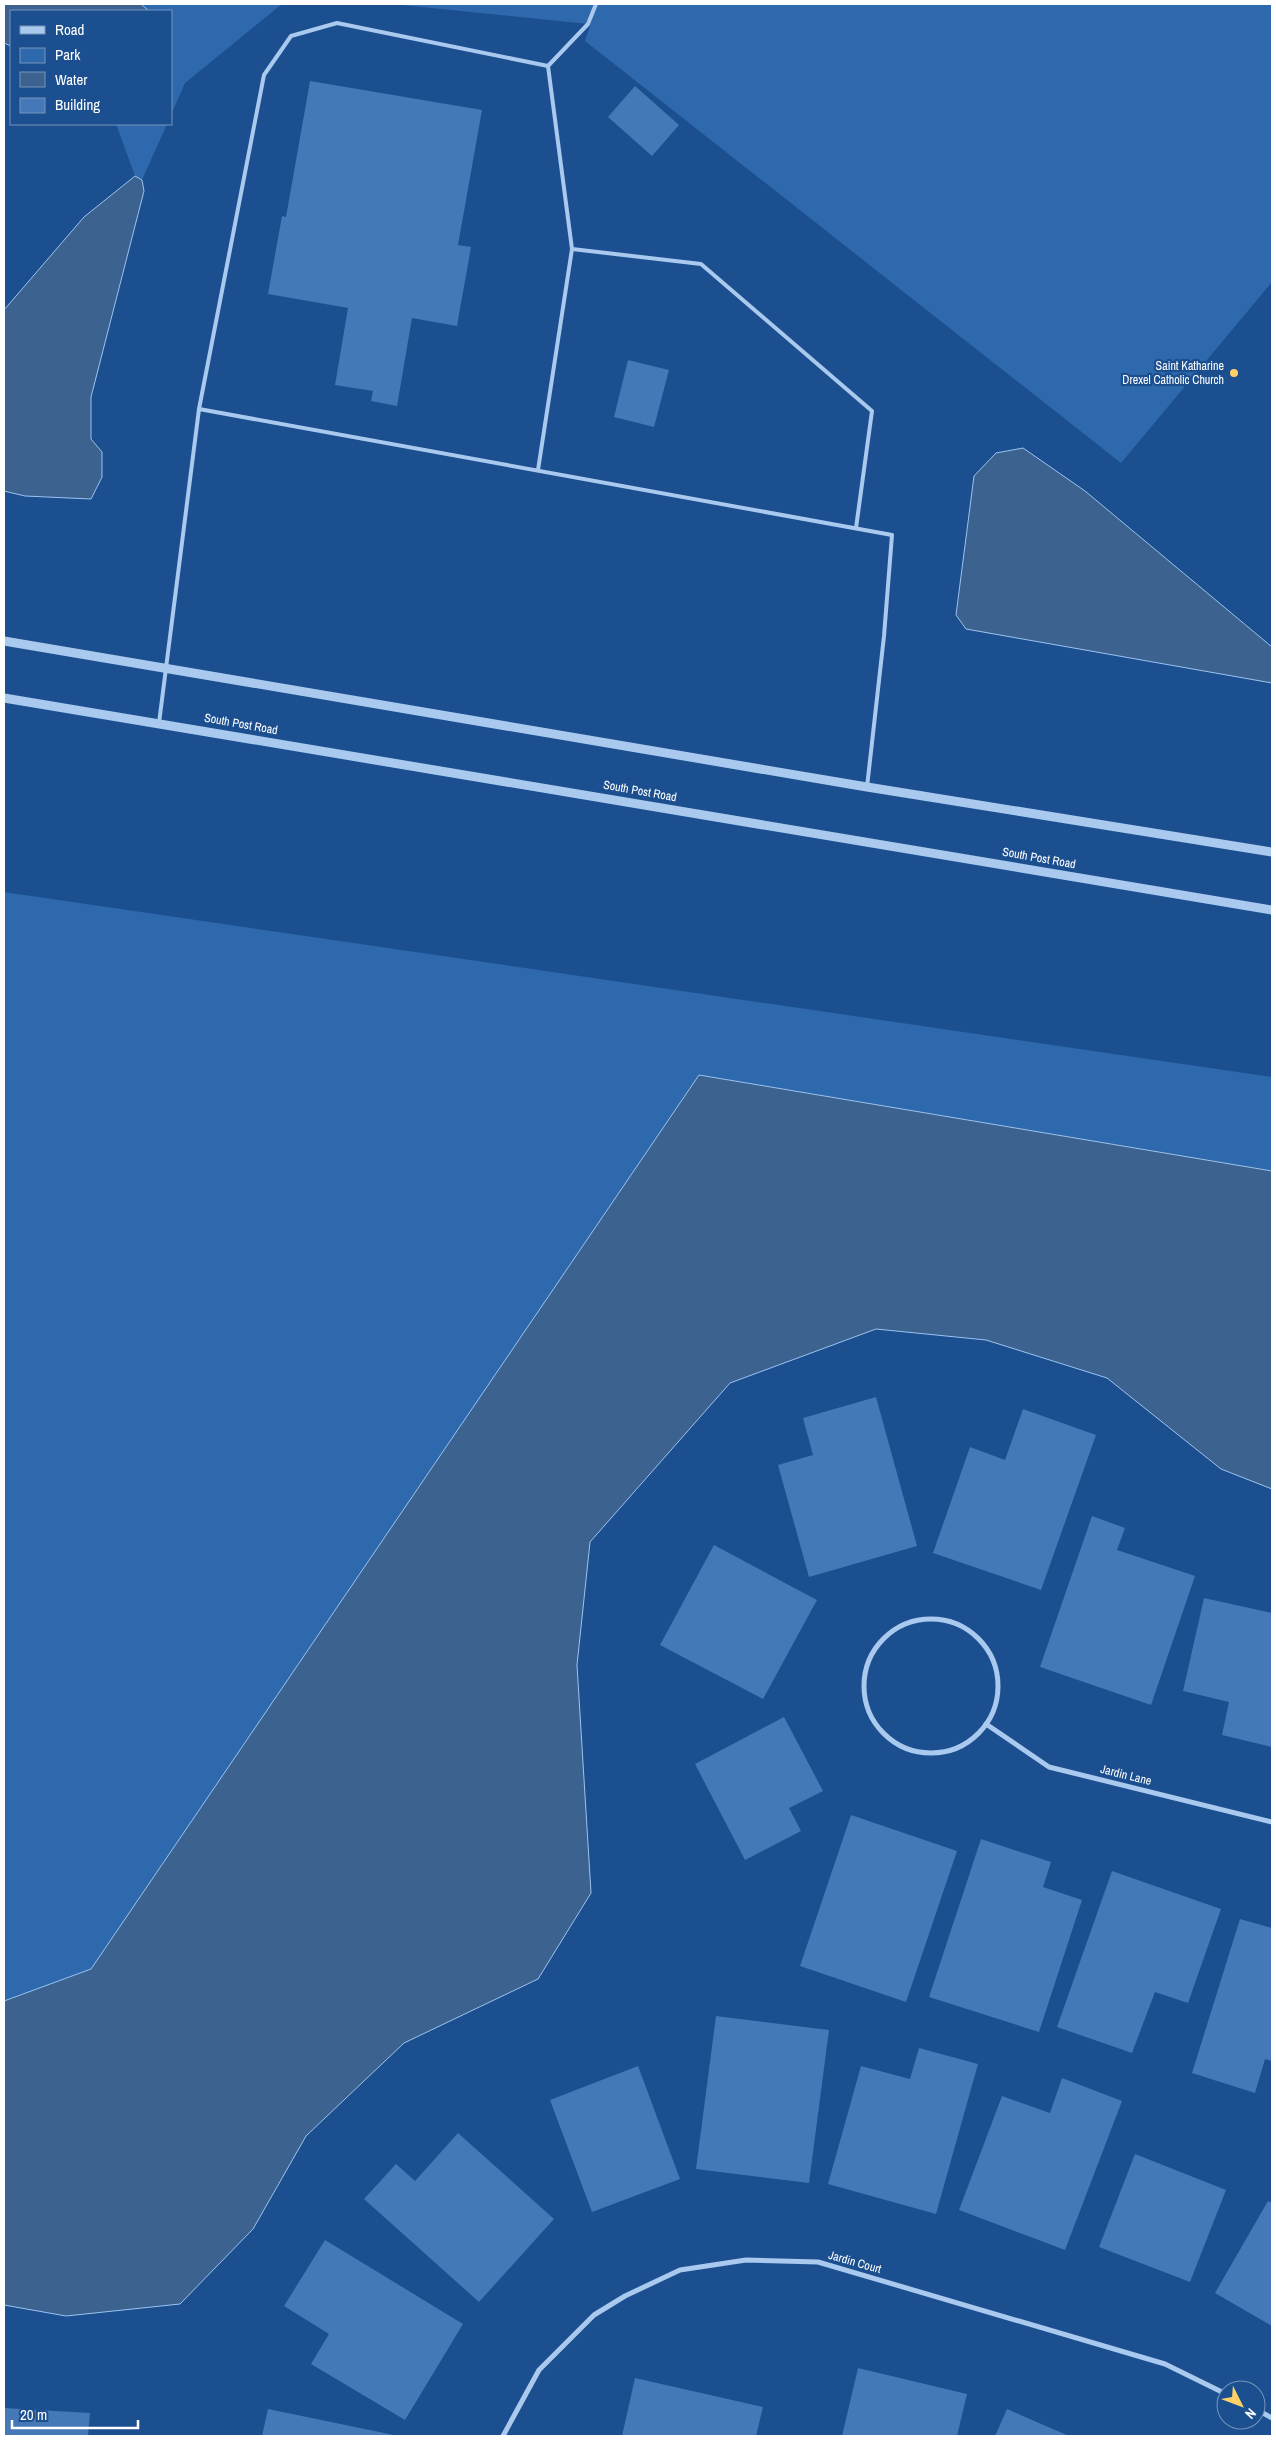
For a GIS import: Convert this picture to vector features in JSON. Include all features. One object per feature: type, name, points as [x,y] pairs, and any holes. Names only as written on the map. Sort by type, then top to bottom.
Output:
[{"type":"street","points":[[4,640],[867,786],[1272,852]]},
{"type":"street","name":"South Post Road","points":[[4,698],[1272,910]]},
{"type":"street","points":[[930,1618],[951,1622],[970,1630],[985,1645],[995,1664],[997,1678],[996,1706],[986,1724],[972,1739],[953,1750],[932,1753],[911,1750],[892,1741],[877,1726],[868,1708],[864,1687],[867,1666],[876,1647],[891,1632],[909,1622],[930,1618]]},
{"type":"street","name":"Jardin Lane","points":[[986,1724],[1049,1767],[1272,1822]]},
{"type":"street","name":"Jardin Court","points":[[503,2436],[539,2370],[594,2315],[626,2296],[680,2270],[746,2260],[818,2262],[1165,2364],[1216,2389]]},
{"type":"lane","points":[[548,66],[588,24],[596,4]]},
{"type":"lane","points":[[159,723],[199,409],[264,75],[290,36],[337,23],[548,66]]},
{"type":"lane","points":[[538,470],[572,248],[548,66]]},
{"type":"lane","points":[[572,248],[701,264],[872,411],[856,528]]},
{"type":"lane","points":[[199,409],[892,535],[884,636],[867,786]]},
{"type":"green space","points":[[141,4],[282,4],[185,83],[172,113],[172,10],[148,10]]},
{"type":"green space","points":[[392,4],[596,4],[588,24]]},
{"type":"green space","points":[[597,4],[1272,4],[1272,282],[1121,463],[585,41]]},
{"type":"green space","points":[[116,125],[167,125],[142,180],[135,176]]},
{"type":"green space","points":[[4,892],[1272,1077],[1272,1171],[699,1075],[91,1969],[4,2001]]},
{"type":"water","points":[[4,4],[141,4],[148,10],[10,10],[10,46],[4,43]]},
{"type":"water","points":[[135,176],[142,180],[144,191],[91,397],[91,439],[102,452],[102,477],[91,499],[25,496],[4,491],[4,310],[84,217]]},
{"type":"water","points":[[1023,448],[1085,491],[1272,647],[1272,683],[966,629],[956,615],[974,476],[996,453]]},
{"type":"water","points":[[699,1075],[1272,1171],[1272,1489],[1221,1469],[1107,1378],[986,1340],[876,1329],[730,1383],[590,1542],[577,1665],[591,1893],[538,1979],[404,2043],[306,2136],[253,2229],[180,2304],[66,2316],[4,2305],[4,2001],[91,1969]]},
{"type":"building","points":[[310,81],[482,110],[458,245],[471,247],[457,326],[412,318],[397,406],[371,401],[373,391],[335,385],[348,308],[268,294],[282,216],[286,217]]},
{"type":"building","points":[[635,86],[679,125],[652,156],[608,117]]},
{"type":"building","points":[[628,360],[669,370],[654,427],[614,417]]},
{"type":"building","points":[[876,1397],[917,1546],[809,1577],[778,1465],[813,1455],[803,1418]]},
{"type":"building","points":[[1023,1409],[1096,1435],[1041,1590],[933,1553],[970,1447],[1005,1460]]},
{"type":"building","points":[[1092,1516],[1125,1528],[1117,1550],[1195,1576],[1151,1705],[1040,1667]]},
{"type":"building","points":[[714,1545],[817,1600],[763,1699],[660,1645]]},
{"type":"building","points":[[1204,1598],[1272,1613],[1272,1747],[1222,1735],[1229,1702],[1183,1691]]},
{"type":"building","points":[[784,1717],[823,1791],[789,1808],[801,1831],[745,1860],[695,1764]]},
{"type":"building","points":[[851,1815],[957,1851],[906,2002],[800,1966]]},
{"type":"building","points":[[981,1839],[1051,1862],[1043,1887],[1082,1900],[1039,2032],[929,1997]]},
{"type":"building","points":[[1112,1871],[1221,1909],[1188,2003],[1155,1992],[1132,2053],[1057,2027]]},
{"type":"building","points":[[1240,1919],[1272,1928],[1272,2061],[1265,2059],[1255,2093],[1192,2073]]},
{"type":"building","points":[[716,2016],[829,2030],[809,2183],[696,2169]]},
{"type":"building","points":[[919,2048],[978,2064],[936,2214],[828,2184],[861,2066],[910,2079]]},
{"type":"building","points":[[638,2066],[680,2179],[592,2212],[550,2100]]},
{"type":"building","points":[[1062,2078],[1122,2101],[1065,2250],[959,2210],[1002,2096],[1050,2113]]},
{"type":"building","points":[[458,2133],[554,2219],[479,2302],[364,2199],[396,2164],[415,2181]]},
{"type":"building","points":[[1135,2154],[1226,2190],[1190,2282],[1099,2247]]},
{"type":"building","points":[[1268,2201],[1272,2203],[1272,2326],[1215,2293]]},
{"type":"building","points":[[325,2240],[463,2324],[405,2420],[311,2364],[329,2334],[284,2306]]},
{"type":"building","points":[[858,2368],[967,2394],[957,2436],[842,2436]]},
{"type":"building","points":[[635,2378],[763,2407],[756,2436],[622,2436]]},
{"type":"building","points":[[4,2408],[90,2413],[88,2436],[4,2436]]},
{"type":"building","points":[[268,2409],[394,2435],[394,2436],[262,2436]]},
{"type":"building","points":[[1007,2409],[1069,2436],[995,2436]]},
{"type":"place","name":"Saint Katharine Drexel Catholic Church","points":[[1234,373]]}]
